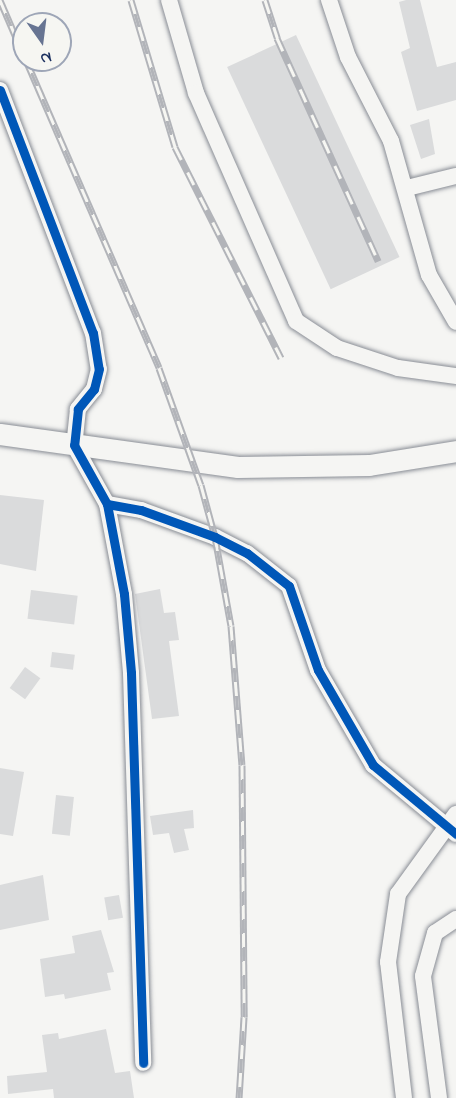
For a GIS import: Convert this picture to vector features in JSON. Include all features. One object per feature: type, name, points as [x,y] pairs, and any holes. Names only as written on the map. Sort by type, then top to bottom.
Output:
[{"type":"street","points":[[169,0],[196,93],[296,321],[337,348],[398,368],[456,376]]},
{"type":"street","points":[[329,0],[348,57],[391,141],[407,188],[429,275],[456,322]]},
{"type":"street","points":[[0,90],[93,333],[99,369],[94,389],[78,409],[74,445],[107,504],[124,594],[131,673],[143,1064]]},
{"type":"street","points":[[407,188],[456,176]]},
{"type":"street","points":[[0,434],[238,467],[369,465],[456,451]]},
{"type":"street","points":[[107,504],[141,510],[215,537],[247,553],[289,586],[318,670],[373,765],[452,824],[398,894],[388,962],[404,1098]]},
{"type":"street","points":[[439,1098],[423,976],[435,933],[456,919]]},
{"type":"building","points":[[420,0],[437,67],[456,62],[456,100],[417,111],[401,52],[410,48],[399,2]]},
{"type":"building","points":[[296,35],[400,257],[331,289],[227,67]]},
{"type":"building","points":[[429,119],[435,154],[421,159],[410,125]]},
{"type":"building","points":[[0,495],[44,500],[36,571],[0,564]]},
{"type":"building","points":[[160,589],[164,613],[175,612],[179,640],[169,641],[179,716],[152,719],[135,594]]},
{"type":"building","points":[[31,590],[78,596],[74,625],[27,619]]},
{"type":"building","points":[[52,652],[75,655],[73,670],[50,667]]},
{"type":"building","points":[[25,667],[40,678],[25,699],[10,688]]},
{"type":"building","points":[[0,768],[24,772],[13,836],[0,834]]},
{"type":"building","points":[[56,795],[74,797],[70,836],[52,834]]},
{"type":"building","points":[[193,810],[194,828],[184,829],[189,850],[174,853],[169,833],[153,835],[150,816]]},
{"type":"building","points":[[43,875],[49,920],[0,930],[0,885]]},
{"type":"building","points":[[119,895],[123,918],[108,920],[104,898]]},
{"type":"building","points":[[101,930],[114,972],[107,973],[111,990],[65,999],[64,994],[45,997],[40,959],[75,953],[72,936]]},
{"type":"building","points":[[106,1029],[115,1073],[130,1071],[134,1098],[54,1098],[53,1089],[8,1094],[7,1076],[47,1072],[42,1035],[58,1033],[59,1039]]},
{"type":"railway","points":[[0,0],[12,28]]},
{"type":"railway","points":[[131,0],[175,147],[281,358]]},
{"type":"railway","points":[[265,0],[277,38],[378,261]]},
{"type":"railway","points":[[31,72],[159,368],[201,485],[215,537],[231,626],[242,765],[244,1017],[239,1098]]},
{"type":"cycle path","points":[[0,90],[93,333],[99,369],[94,389],[78,409],[74,445],[107,504],[141,510],[215,537],[247,553],[289,586],[318,670],[373,765],[456,834]]},
{"type":"cycle path","points":[[107,504],[124,594],[131,673],[143,1063]]}]
